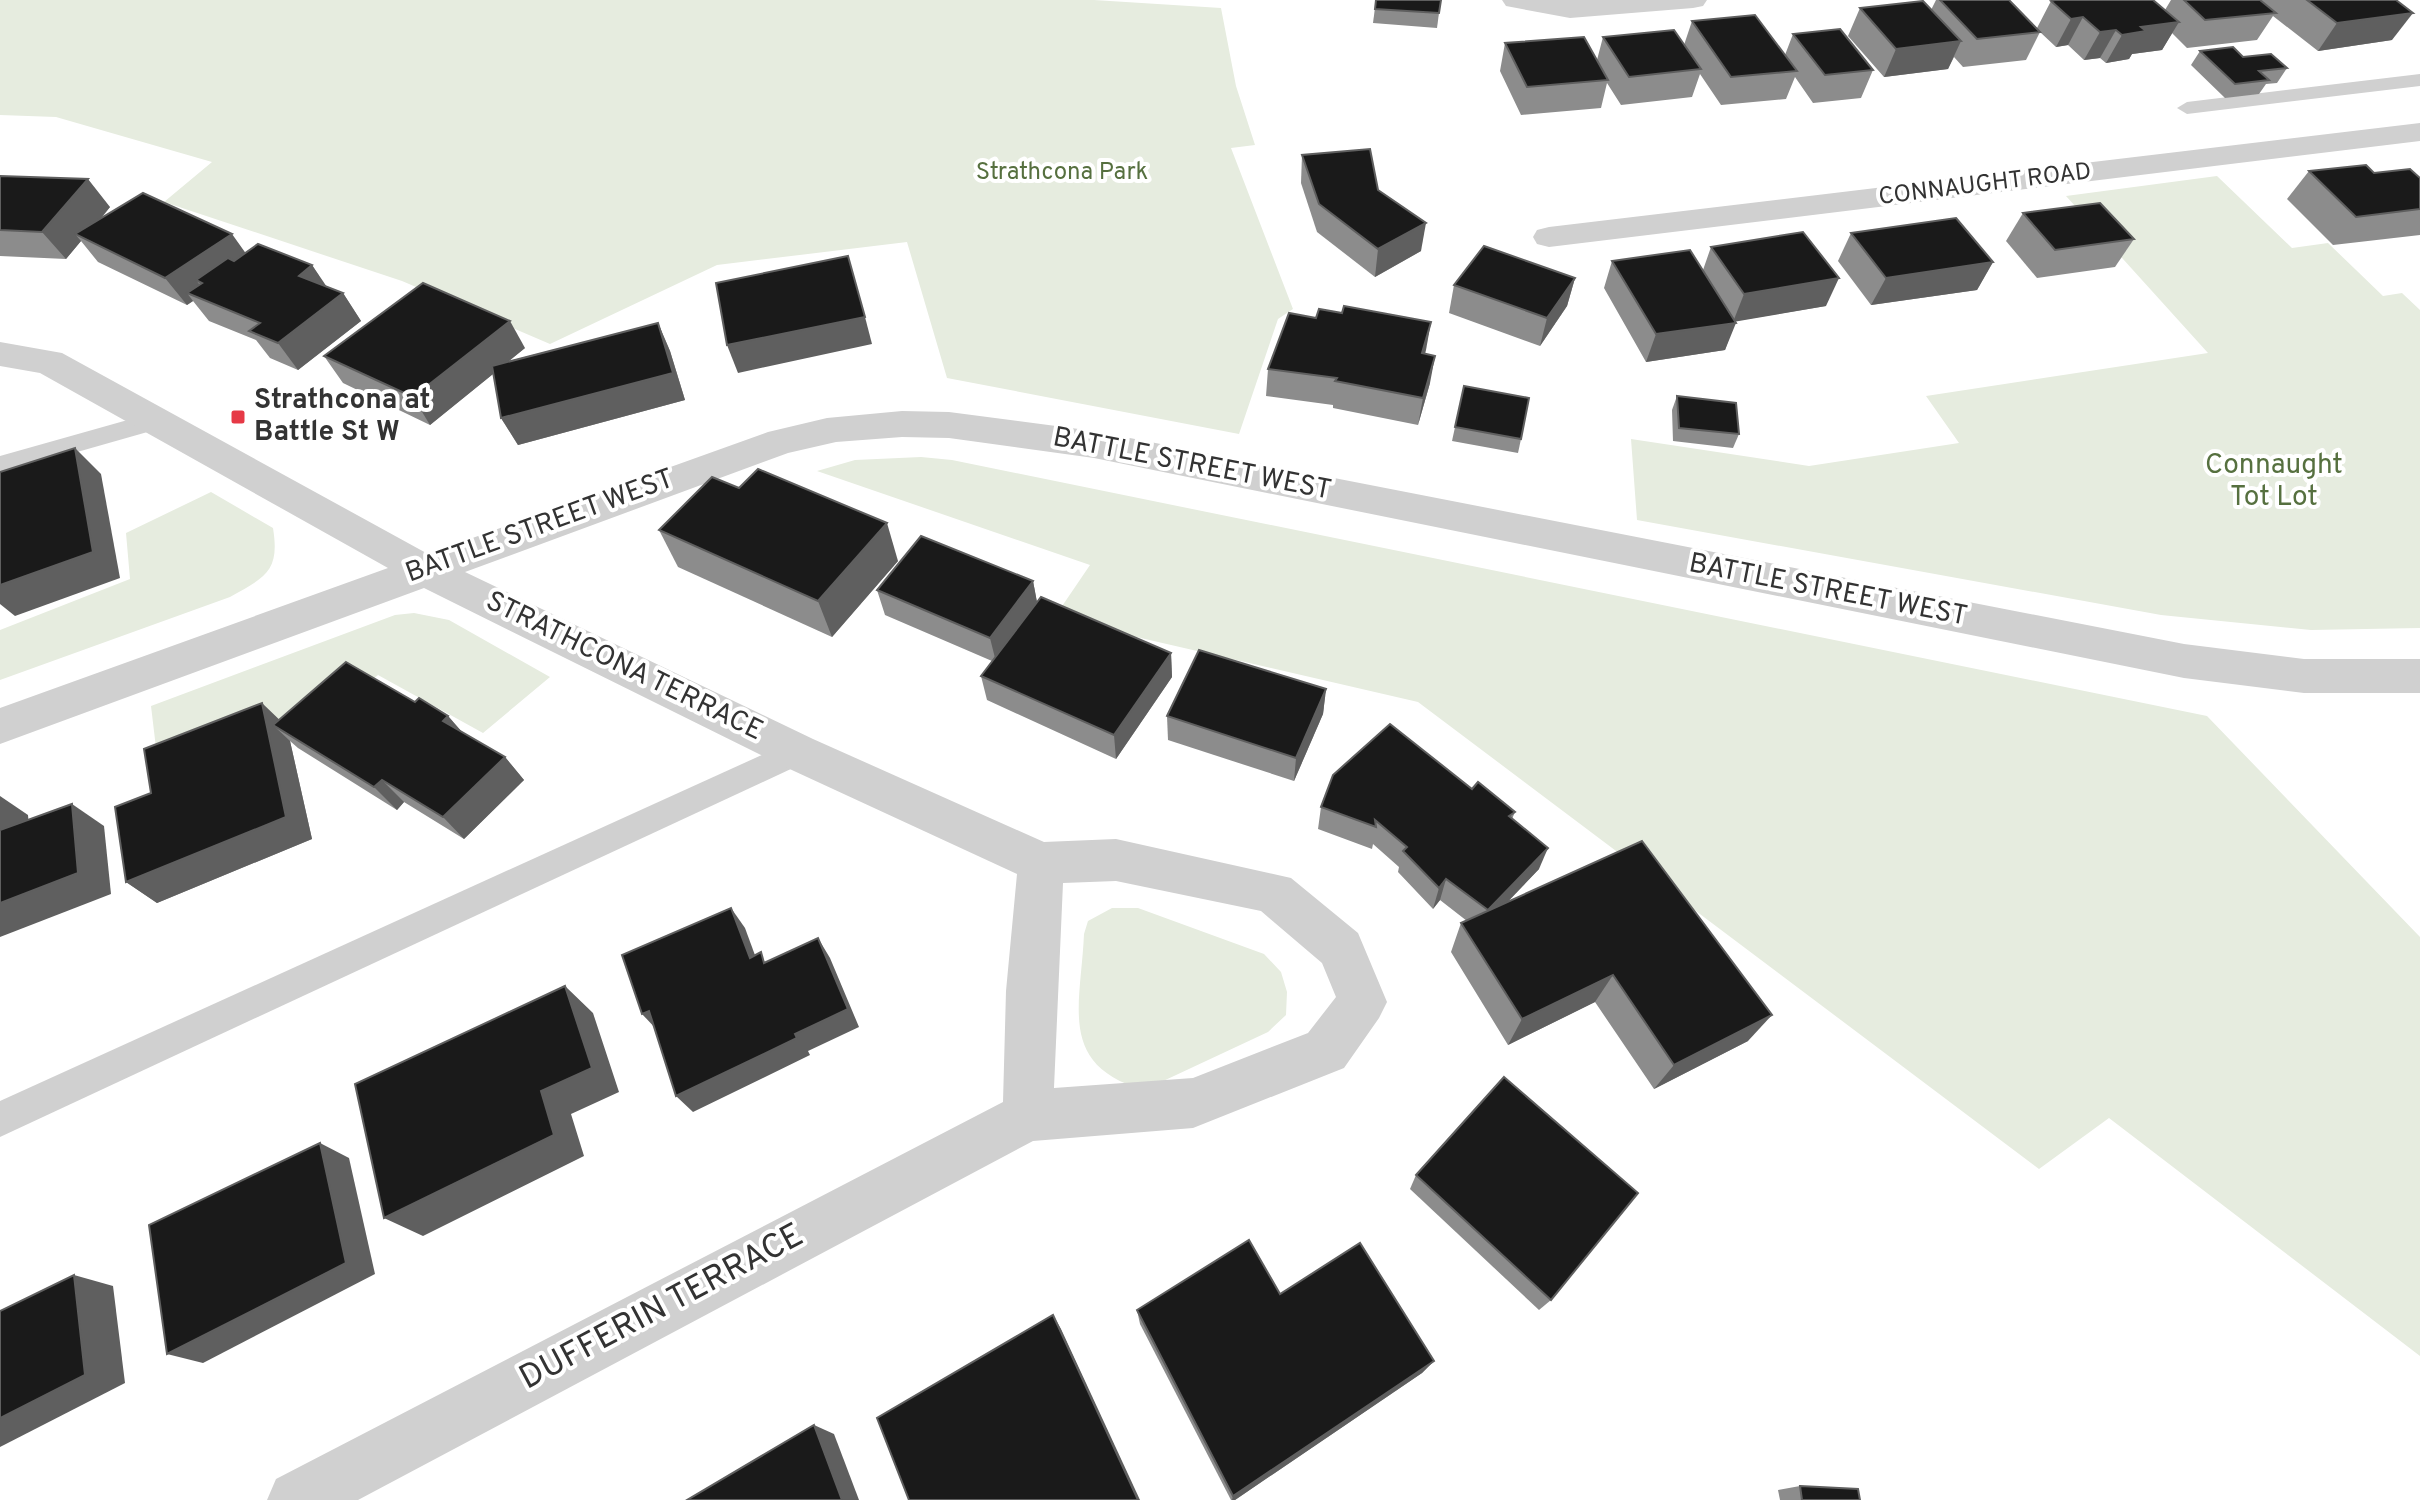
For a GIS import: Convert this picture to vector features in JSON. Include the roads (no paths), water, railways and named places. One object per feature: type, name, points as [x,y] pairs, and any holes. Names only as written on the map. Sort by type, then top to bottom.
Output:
[{"type":"street","points":[[1516,0],[1570,10],[1693,0]]},
{"type":"street","name":"CONNAUGHT ROAD","points":[[1549,237],[1751,216],[1993,182],[2420,132]]},
{"type":"street","name":"STRATHCONA TERRACE","points":[[0,354],[49,362],[424,570],[797,752],[1041,863],[1116,860],[1274,893],[1341,949],[1362,1002]]},
{"type":"street","name":"BATTLE STREET WEST","points":[[0,726],[781,441],[854,427],[937,424],[1029,435],[1386,501],[1941,614],[2217,665],[2365,681],[2420,676]]},
{"type":"street","points":[[1028,1116],[1031,991],[1041,863]]},
{"type":"street","name":"DUFFERIN TERRACE","points":[[297,1500],[1028,1116],[1193,1103],[1326,1051],[1362,1002]]},
{"type":"lane","points":[[2187,108],[2420,80]]},
{"type":"lane","points":[[0,465],[156,421]]},
{"type":"lane","points":[[0,1119],[797,752]]},
{"type":"place","name":"Strathcona at Battle St W","points":[[238,417]]},
{"type":"park label","name":"Strathcona Park","points":[[1062,173]]},
{"type":"park label","name":"Connaught Tot Lot","points":[[2274,482]]}]
